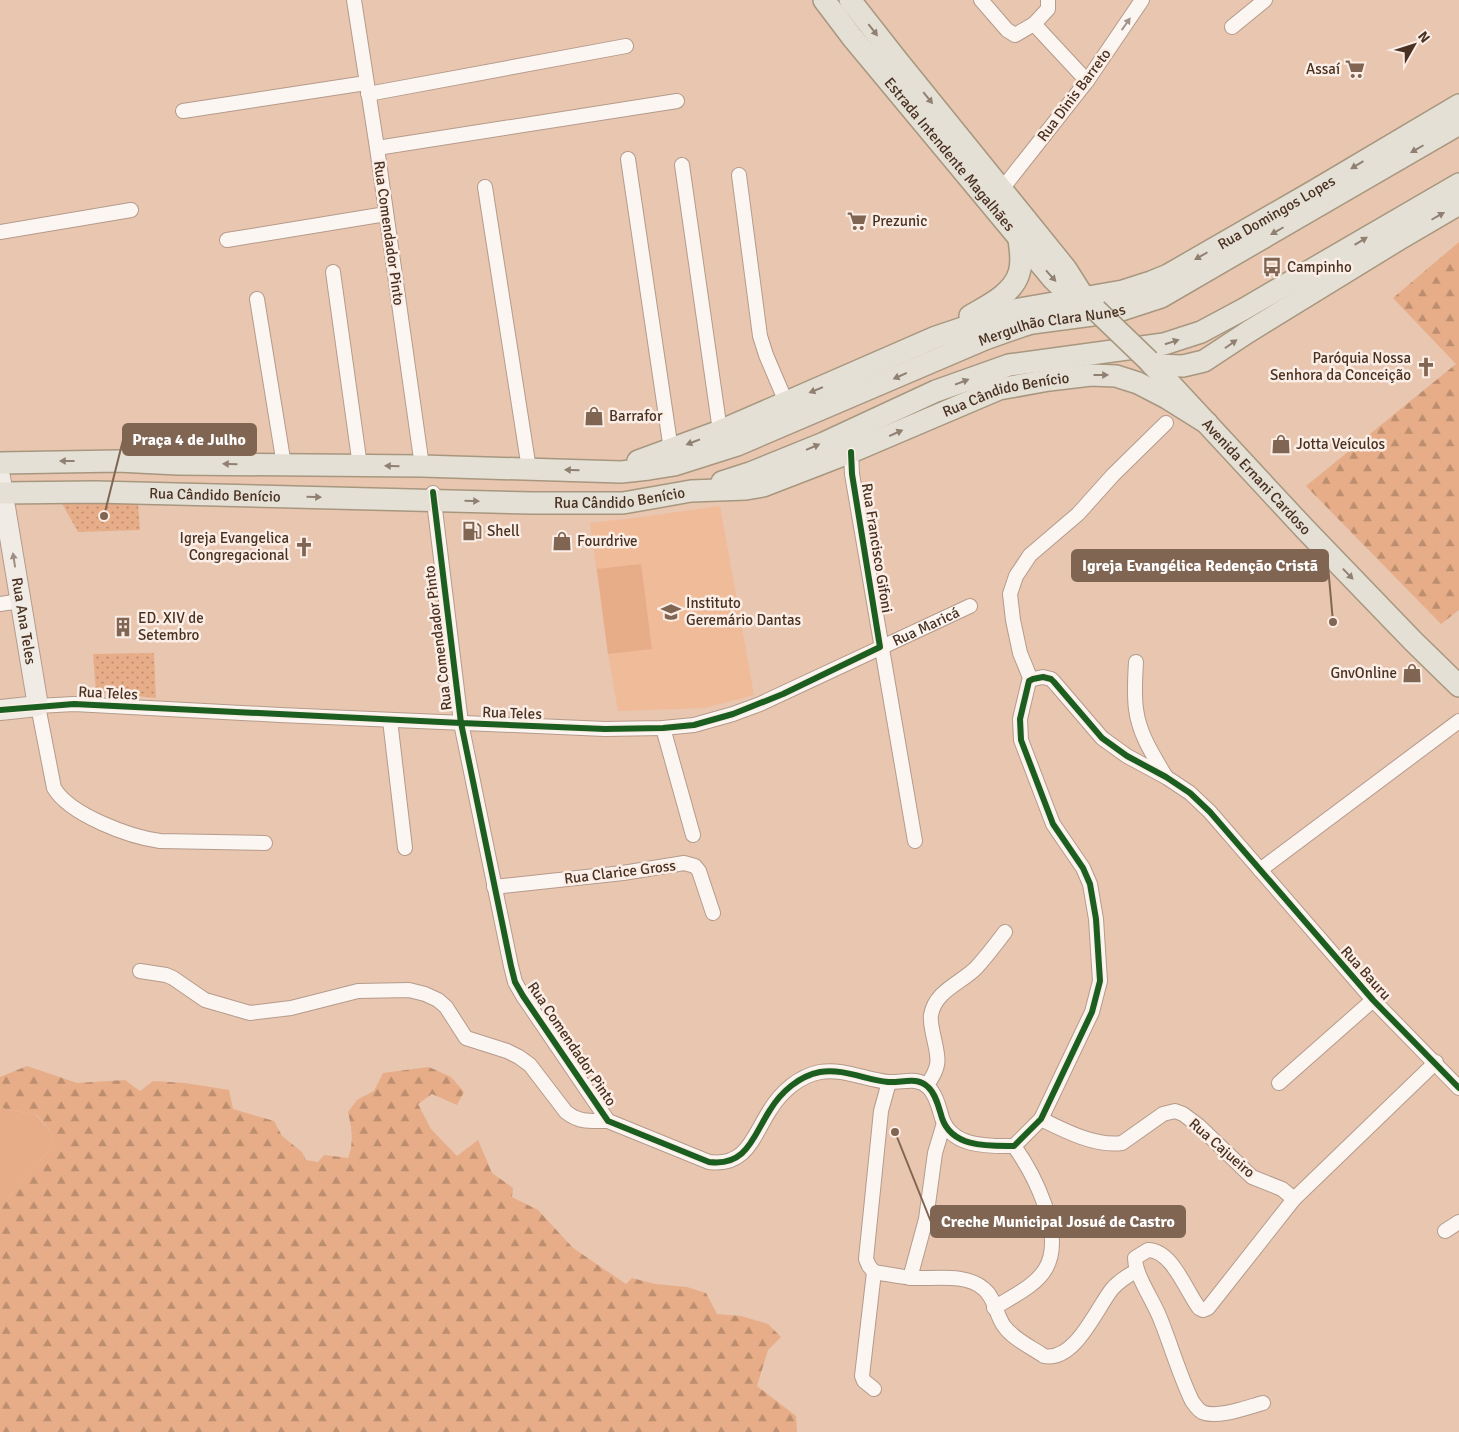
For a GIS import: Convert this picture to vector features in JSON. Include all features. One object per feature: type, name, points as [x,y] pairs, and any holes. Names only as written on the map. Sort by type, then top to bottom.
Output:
[{"type":"main road","name":"Estrada Intendente Magalhães","points":[[824,0],[889,82],[1064,290],[1090,304]]},
{"type":"main road","name":"Estrada Intendente Magalhães","points":[[850,0],[1066,269],[1090,304]]},
{"type":"main road","name":"Rua Domingos Lopes","points":[[1090,304],[1168,275],[1459,105]]},
{"type":"main road","name":"Mergulhão Clara Nunes","points":[[621,472],[674,466],[737,445],[985,339],[1022,326],[1115,312],[1161,297],[1459,124]]},
{"type":"main road","name":"Mergulhão Clara Nunes","points":[[691,491],[759,470],[824,443],[936,392],[1009,365],[1164,344],[1201,332],[1278,290],[1459,184]]},
{"type":"main road","points":[[1151,363],[1183,366],[1204,362],[1248,332],[1459,204]]},
{"type":"main road","points":[[936,336],[997,300],[1009,290],[1019,274],[1021,259],[1019,238]]},
{"type":"main road","name":"Rua Cândido Benício","points":[[0,462],[118,461],[422,466],[621,472],[640,460],[720,431],[936,336],[1019,309],[1090,304]]},
{"type":"main road","name":"Avenida Ernani Cardoso","points":[[1090,304],[1151,363],[1206,424],[1413,642],[1459,686]]},
{"type":"main road","name":"Rua Cândido Benício","points":[[1,487],[226,496],[433,495],[532,503],[624,503],[691,491],[746,489],[763,486],[851,452],[999,389],[1049,380],[1091,376],[1116,376],[1138,384],[1167,398],[1206,424]]},
{"type":"street","name":"Rua Comendador Pinto","points":[[354,0],[422,466]]},
{"type":"street","points":[[981,0],[1007,30],[1015,35],[1034,24],[1048,9],[1048,0]]},
{"type":"street","name":"Rua Dinis Barreto","points":[[1002,189],[1086,80],[1142,0]]},
{"type":"street","points":[[1232,27],[1265,0]]},
{"type":"street","points":[[1034,24],[1086,80]]},
{"type":"street","points":[[183,111],[367,89],[626,46]]},
{"type":"street","points":[[377,148],[677,101]]},
{"type":"street","points":[[628,159],[671,450]]},
{"type":"street","points":[[682,165],[720,431]]},
{"type":"street","points":[[739,175],[760,336],[786,402]]},
{"type":"street","points":[[485,187],[530,469]]},
{"type":"street","points":[[0,232],[131,210]]},
{"type":"street","points":[[227,240],[386,214]]},
{"type":"street","points":[[333,272],[360,466]]},
{"type":"street","points":[[257,298],[284,465]]},
{"type":"street","points":[[1031,680],[1020,652],[1010,594],[1016,576],[1030,555],[1078,514],[1112,475],[1166,423]]},
{"type":"street","name":"Rua Francisco Gifoni","points":[[851,452],[852,474],[880,647],[915,841]]},
{"type":"street","name":"Rua Ana Teles","points":[[1,487],[38,706]]},
{"type":"street","name":"Rua Comendador Pinto","points":[[433,495],[460,723],[506,947],[515,982],[522,996],[608,1121],[708,1162],[718,1164],[729,1162],[740,1156],[750,1145],[770,1110],[786,1090],[798,1080],[821,1072],[834,1072],[889,1082],[915,1080],[927,1085]]},
{"type":"street","points":[[0,604],[20,601]]},
{"type":"street","name":"Rua Maricá","points":[[880,647],[970,606]]},
{"type":"street","name":"Rua Teles","points":[[38,706],[74,704],[605,729],[663,728],[694,725],[733,714],[783,694],[880,647]]},
{"type":"street","points":[[1136,662],[1135,704],[1141,730],[1148,747],[1166,777]]},
{"type":"street","points":[[5,709],[26,693],[33,677]]},
{"type":"street","points":[[1005,932],[974,969],[950,987],[936,1002],[931,1014],[931,1025],[938,1060],[937,1069],[927,1085],[937,1102],[944,1123],[956,1137],[970,1143],[1014,1146],[1041,1119],[1092,1012],[1100,981],[1096,919],[1090,884],[1083,868],[1053,824],[1021,740],[1020,719],[1028,684],[1031,680],[1043,677],[1051,679],[1102,738],[1127,756],[1166,777],[1190,793],[1210,812],[1260,870],[1459,722]]},
{"type":"street","points":[[5,709],[38,706],[54,788],[65,801],[85,814],[124,832],[145,839],[265,843]]},
{"type":"street","points":[[390,720],[405,848]]},
{"type":"street","points":[[663,728],[693,835]]},
{"type":"street","name":"Rua Clarice Gross","points":[[494,887],[622,873],[684,863],[694,866],[699,871],[713,913]]},
{"type":"street","name":"Rua Bauru","points":[[1260,870],[1373,1000],[1436,1062],[1459,1088]]},
{"type":"street","points":[[140,971],[166,975],[205,1000],[250,1013],[291,1008],[358,991],[377,989],[409,990],[424,994],[438,1000],[446,1007],[466,1038],[507,1051],[530,1065],[566,1112],[583,1120],[608,1121]]},
{"type":"street","points":[[1278,1083],[1373,1000]]},
{"type":"street","points":[[1263,1403],[1227,1413],[1212,1414],[1203,1412],[1196,1407],[1184,1384],[1159,1317],[1136,1271],[1134,1260],[1136,1256],[1148,1250],[1156,1252],[1170,1262],[1199,1308],[1203,1310],[1208,1308],[1294,1199],[1436,1062]]},
{"type":"street","points":[[889,1082],[881,1111],[866,1259],[868,1266],[874,1272],[910,1278],[970,1281],[986,1290],[1004,1326],[1012,1335],[1044,1356],[1056,1356],[1074,1344],[1116,1284],[1136,1271]]},
{"type":"street","name":"Rua Cajueiro","points":[[1041,1119],[1067,1132],[1086,1138],[1122,1143],[1163,1114],[1175,1111],[1183,1114],[1199,1126],[1252,1177],[1282,1189],[1294,1199]]},
{"type":"street","points":[[910,1278],[926,1219],[935,1153],[944,1123]]},
{"type":"street","points":[[994,1308],[1022,1291],[1041,1274],[1046,1267],[1052,1242],[1035,1182],[1027,1165],[1014,1146]]},
{"type":"street","points":[[1445,1231],[1459,1222]]},
{"type":"street","points":[[874,1272],[862,1376],[864,1381],[874,1389]]},
{"type":"shaded area","name":"Instituto Geremário Dantas","points":[[720,506],[754,695],[705,708],[618,711],[590,523]]},
{"type":"green space","points":[[1459,242],[1459,610],[1441,624],[1306,486],[1456,364],[1393,298]]},
{"type":"green space","points":[[60,500],[138,503],[140,530],[78,532]]},
{"type":"green space","points":[[641,564],[652,649],[608,654],[597,569]]},
{"type":"green space","points":[[154,653],[156,698],[96,692],[93,654]]},
{"type":"green space","points":[[27,1066],[77,1083],[125,1080],[140,1091],[153,1081],[185,1083],[229,1090],[233,1109],[274,1121],[282,1136],[302,1152],[306,1160],[318,1162],[324,1155],[348,1158],[352,1136],[348,1112],[357,1100],[374,1091],[383,1073],[429,1067],[451,1077],[464,1092],[457,1105],[432,1094],[418,1104],[431,1129],[457,1156],[478,1140],[492,1173],[513,1188],[512,1197],[538,1210],[573,1248],[626,1284],[632,1278],[655,1284],[687,1287],[706,1293],[717,1314],[741,1316],[768,1324],[781,1337],[768,1350],[757,1386],[796,1416],[797,1432],[0,1432],[0,1209],[53,1146],[52,1133],[37,1115],[5,1109],[0,1106],[0,1077]]},
{"type":"green space","points":[[0,1106],[5,1109],[36,1115],[52,1133],[53,1146],[0,1209]]},
{"type":"cycle path","points":[[0,710],[74,704],[605,729],[663,728],[694,725],[733,714],[783,694],[880,647],[852,474],[851,452]]},
{"type":"cycle path","points":[[433,492],[461,723],[515,982],[608,1121],[709,1162],[732,1160],[741,1155],[747,1148],[774,1103],[785,1091],[805,1077],[829,1071],[888,1082],[914,1081],[924,1084],[933,1093],[947,1128],[954,1135],[972,1143],[1014,1146],[1041,1119],[1092,1012],[1100,981],[1096,919],[1090,884],[1083,868],[1053,824],[1021,740],[1020,719],[1029,681],[1043,677],[1054,682],[1102,738],[1127,756],[1166,777],[1190,793],[1210,812],[1373,1000],[1459,1088]]},
{"type":"place","name":"Assaí","points":[[1355,69]]},
{"type":"place","name":"Prezunic","points":[[857,221]]},
{"type":"place","name":"Campinho","points":[[1272,267]]},
{"type":"place","name":"Paróquia Nossa Senhora da Conceição","points":[[1426,367]]},
{"type":"place","name":"Barrafor","points":[[594,416]]},
{"type":"place","name":"Jotta Veículos","points":[[1281,444]]},
{"type":"place","name":"Praça 4 de Julho","points":[[104,516]]},
{"type":"place","name":"Shell","points":[[472,531]]},
{"type":"place","name":"Fourdrive","points":[[562,541]]},
{"type":"place","name":"Igreja Evangelica Congregacional","points":[[304,547]]},
{"type":"place","name":"Instituto Geremário Dantas","points":[[671,612]]},
{"type":"place","name":"Igreja Evangélica Redenção Cristã","points":[[1333,622]]},
{"type":"place","name":"ED. XIV de Setembro","points":[[123,627]]},
{"type":"place","name":"GnvOnline","points":[[1412,673]]},
{"type":"place","name":"Creche Municipal Josué de Castro","points":[[895,1132]]}]
